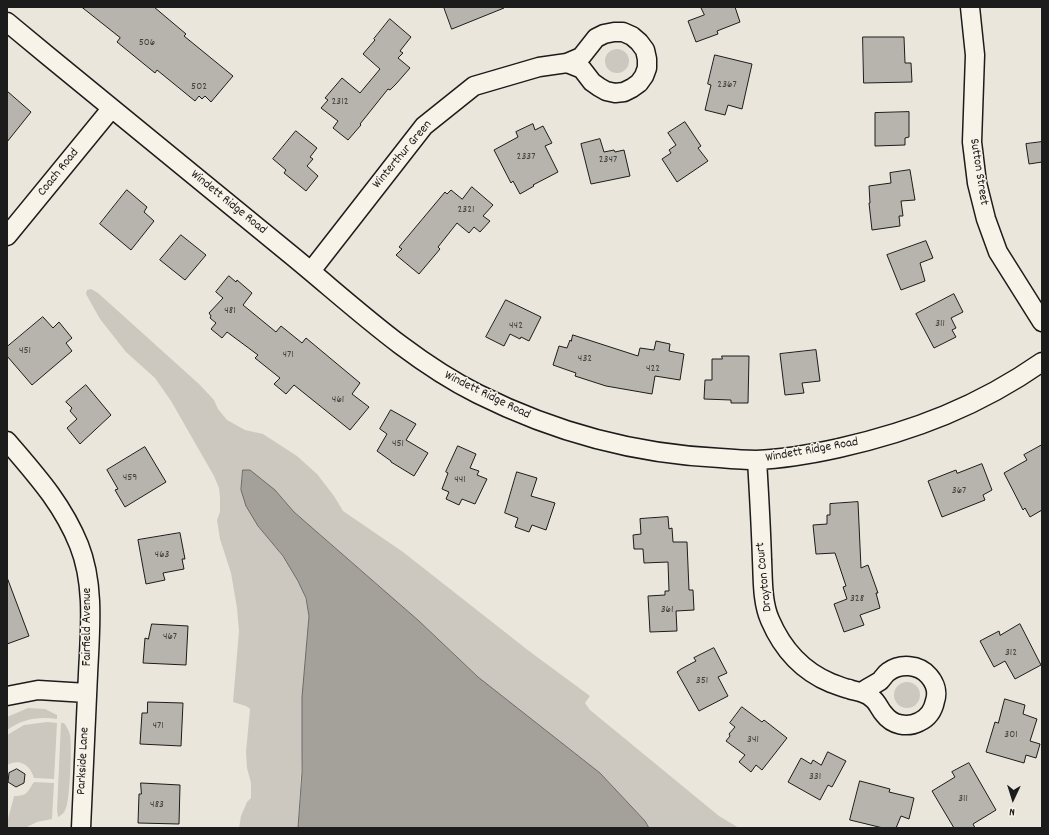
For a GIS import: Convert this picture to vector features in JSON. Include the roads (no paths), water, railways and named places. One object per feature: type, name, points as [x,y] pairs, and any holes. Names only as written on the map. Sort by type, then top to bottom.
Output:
[{"type":"street","name":"Sutton Street","points":[[970,7],[975,55],[972,142],[978,190],[986,219],[998,252],[1042,322]]},
{"type":"street","name":"Windett Ridge Road","points":[[7,22],[111,109],[311,271],[389,337],[432,368],[477,394],[535,419],[584,436],[634,448],[692,457],[757,460],[811,454],[867,441],[916,427],[971,404],[1016,380],[1042,362]]},
{"type":"street","name":"Winterthur Green","points":[[311,271],[424,126],[467,90],[474,86],[511,74],[539,67],[567,63]]},
{"type":"street","name":"Coach Road","points":[[7,236],[111,109]]},
{"type":"street","name":"Fairfield Avenue","points":[[7,441],[44,483],[64,514],[80,546],[89,582],[90,618],[87,693]]},
{"type":"street","name":"Drayton Court","points":[[757,460],[764,596],[769,618],[778,637],[793,657],[810,672],[850,690],[862,692]]},
{"type":"street","points":[[7,696],[38,690],[87,693]]},
{"type":"street","name":"Parkside Lane","points":[[81,828],[87,693]]}]
